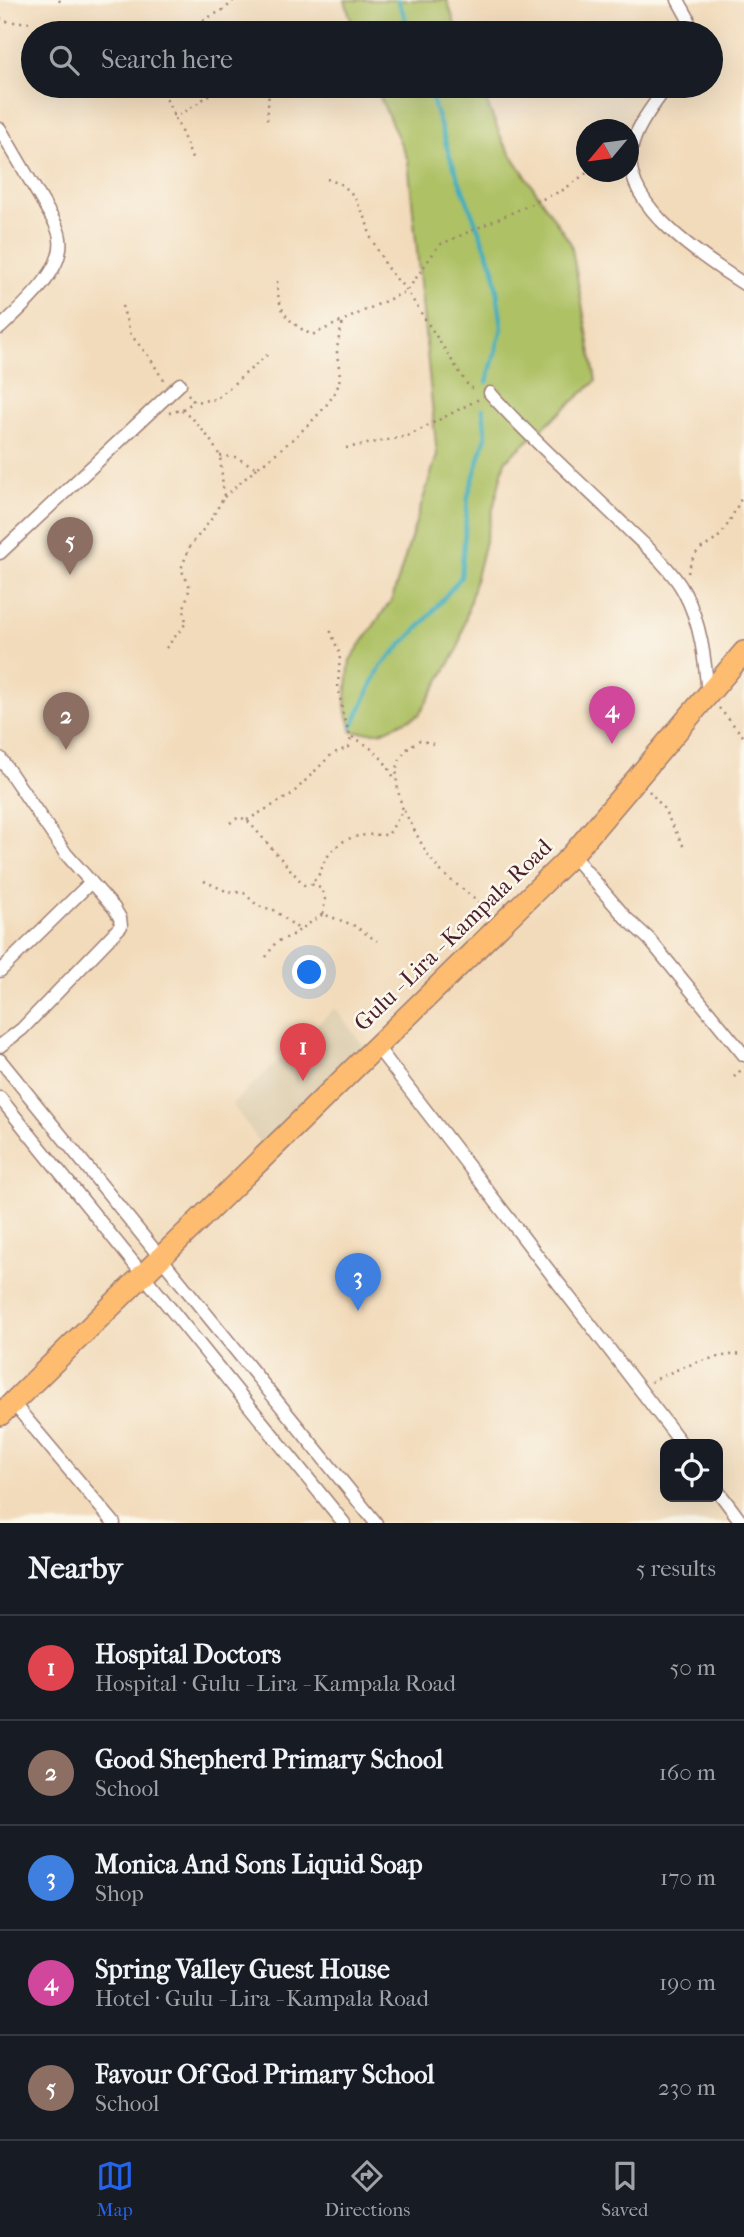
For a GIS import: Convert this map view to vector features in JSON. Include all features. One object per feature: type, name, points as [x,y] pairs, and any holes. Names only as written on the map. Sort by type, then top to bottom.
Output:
[{"type":"main road","name":"Gulu - Lira - Kampala Road","points":[[6,1409],[572,855],[744,652]]},
{"type":"street","points":[[678,0],[688,21]]},
{"type":"street","points":[[659,98],[636,134],[631,150],[630,163],[634,179],[656,215],[680,239],[744,284]]},
{"type":"street","points":[[0,129],[55,223],[61,239],[59,255],[35,294],[0,328]]},
{"type":"street","points":[[0,552],[180,384]]},
{"type":"street","points":[[490,394],[518,425],[638,539],[683,590],[697,623],[708,695]]},
{"type":"street","points":[[0,758],[66,853],[114,908],[121,926],[22,1029],[2,1040]]},
{"type":"street","points":[[572,855],[626,918],[649,939],[744,1055]]},
{"type":"street","points":[[0,971],[91,882]]},
{"type":"street","points":[[377,1046],[678,1439]]},
{"type":"street","points":[[0,1060],[376,1523]]},
{"type":"street","points":[[0,1098],[344,1523]]},
{"type":"street","points":[[6,1409],[114,1523]]},
{"type":"street","points":[[723,1497],[743,1523]]},
{"type":"path","points":[[202,21],[225,9],[234,0]]},
{"type":"path","points":[[0,18],[9,22],[21,22]]},
{"type":"path","points":[[166,98],[192,159]]},
{"type":"path","points":[[172,115],[182,114],[205,98]]},
{"type":"path","points":[[267,123],[269,98]]},
{"type":"path","points":[[327,179],[343,185],[353,195],[365,217],[371,238],[388,269],[407,291],[469,387],[490,394]]},
{"type":"path","points":[[277,281],[278,303],[292,325],[312,335],[407,291],[439,245],[563,190],[576,181]]},
{"type":"path","points":[[122,306],[131,335],[162,378],[180,384],[194,402],[216,398],[267,355]]},
{"type":"path","points":[[166,648],[186,624],[184,608],[190,587],[181,569],[190,546],[210,521],[224,497],[288,445],[331,398],[339,382],[337,351],[343,322]]},
{"type":"path","points":[[346,448],[408,436],[490,394]]},
{"type":"path","points":[[181,410],[194,420],[220,456],[224,497]]},
{"type":"path","points":[[220,456],[235,457],[257,468]]},
{"type":"path","points":[[683,590],[696,550],[720,536],[744,494]]},
{"type":"path","points":[[247,821],[291,795],[332,754],[349,747],[351,737],[344,719],[338,686],[340,655],[328,627]]},
{"type":"path","points":[[708,695],[744,737]]},
{"type":"path","points":[[351,737],[371,747],[386,761],[395,780],[403,810],[427,851],[444,874],[482,904],[495,932]]},
{"type":"path","points":[[395,780],[408,746],[420,740],[433,744]]},
{"type":"path","points":[[638,780],[655,796],[684,847]]},
{"type":"path","points":[[311,884],[321,874],[327,857],[341,844],[360,834],[388,835],[403,810]]},
{"type":"path","points":[[230,822],[239,817],[247,821],[304,885],[311,884],[322,889],[325,899],[323,914],[276,942],[267,957]]},
{"type":"path","points":[[204,881],[226,891],[244,892],[258,905],[274,910],[300,930]]},
{"type":"path","points":[[323,914],[353,925],[377,941]]},
{"type":"path","points":[[734,1077],[744,1067]]},
{"type":"path","points":[[640,1390],[664,1375],[688,1366],[718,1357],[744,1354]]},
{"type":"shaded area","points":[[335,1008],[373,1059],[271,1158],[232,1104]]},
{"type":"green space","points":[[345,0],[447,0],[454,21],[351,21]]},
{"type":"green space","points":[[380,98],[485,98],[503,142],[571,244],[596,381],[505,461],[458,649],[419,715],[381,732],[352,732],[345,705],[350,660],[392,599],[437,455],[408,160]]},
{"type":"waterway","points":[[398,0],[406,21]]},
{"type":"waterway","points":[[432,98],[450,157],[494,269],[502,328],[487,382]]},
{"type":"waterway","points":[[352,727],[381,666],[424,622],[461,577],[468,496],[486,436],[483,409]]},
{"type":"place","name":"Favour Of God Primary School","points":[[70,575]]},
{"type":"place","name":"Spring Valley Guest House","points":[[612,744]]},
{"type":"place","name":"Good Shepherd Primary School","points":[[66,750]]},
{"type":"place","name":"Hospital Doctors","points":[[303,1081]]},
{"type":"place","name":"Monica And Sons Liquid Soap","points":[[358,1311]]}]
